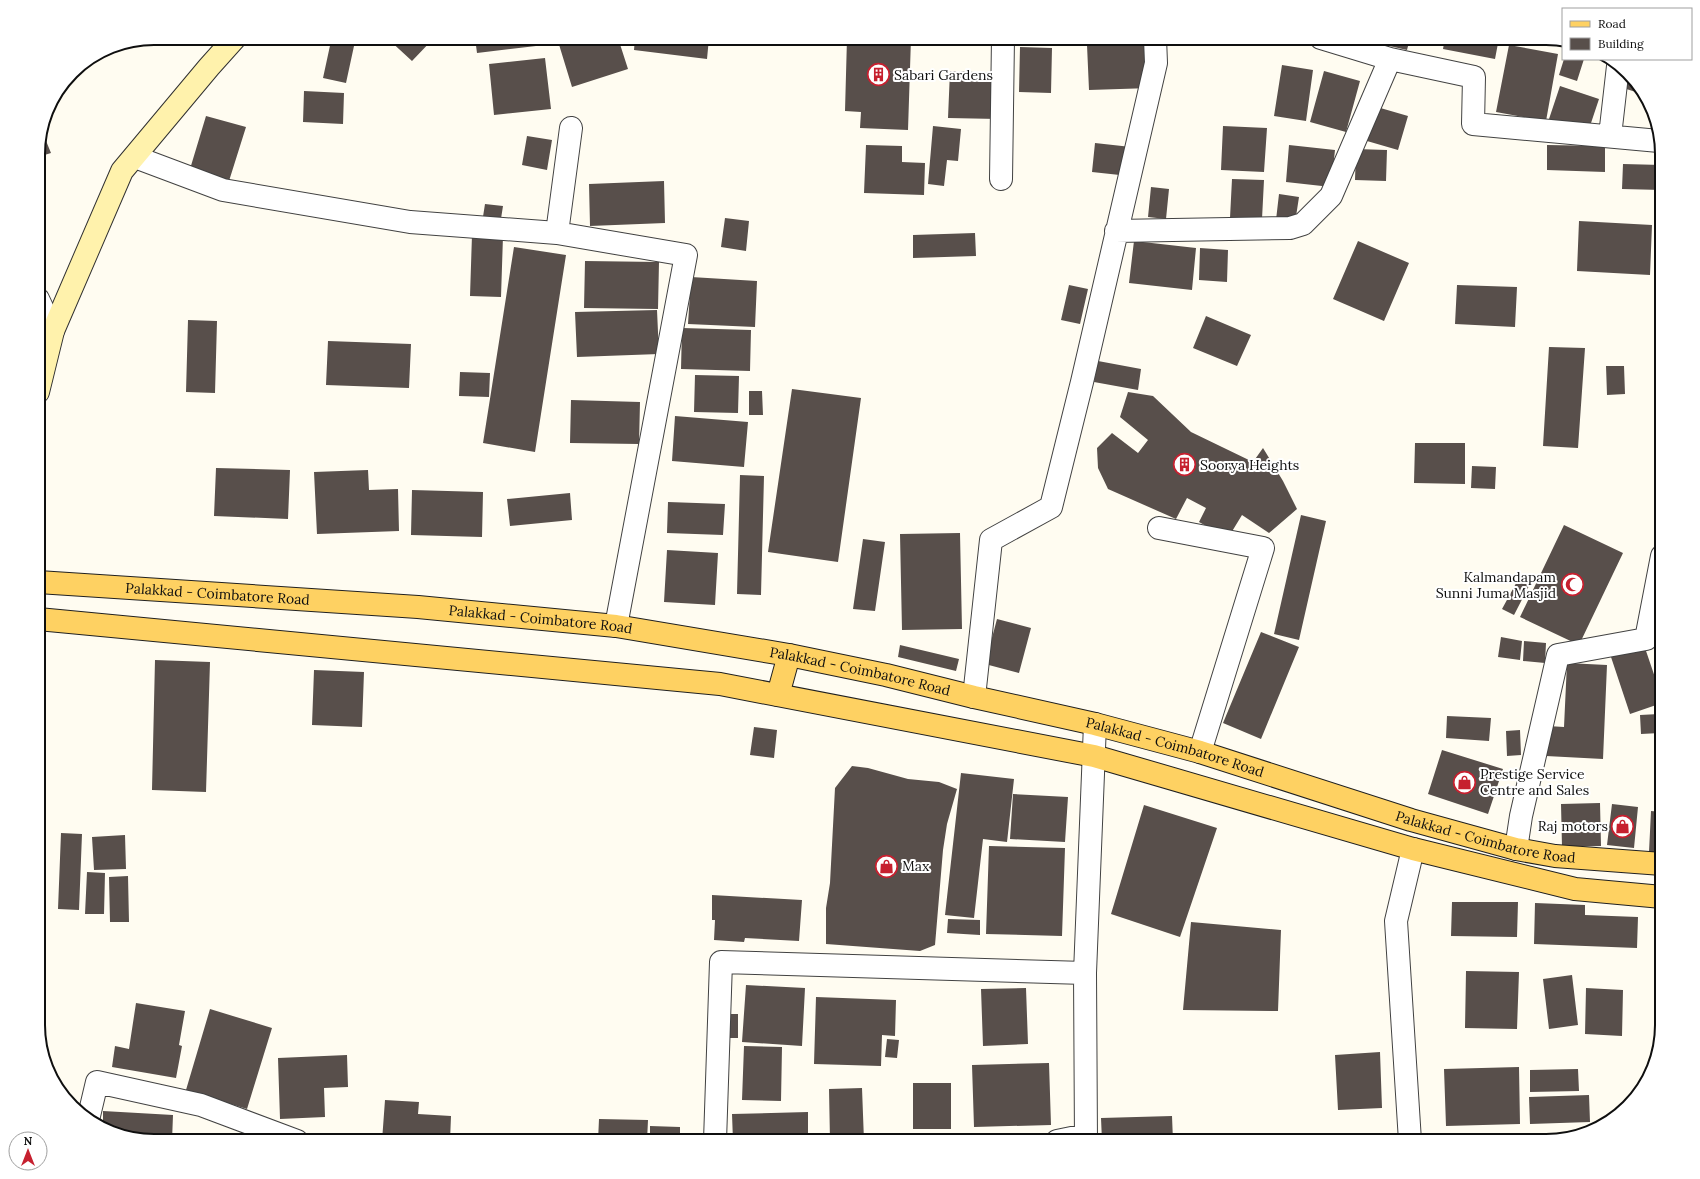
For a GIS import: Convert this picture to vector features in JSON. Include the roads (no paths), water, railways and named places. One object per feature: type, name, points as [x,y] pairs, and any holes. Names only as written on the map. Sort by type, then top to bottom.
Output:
[{"type":"main road","name":"Palakkad - Coimbatore Road","points":[[45,582],[418,607],[616,626],[789,655],[886,675],[974,697],[1095,724],[1200,752],[1411,820],[1516,849],[1555,856],[1655,863]]},
{"type":"main road","name":"Palakkad - Coimbatore Road","points":[[45,620],[720,684],[1094,756],[1413,849],[1575,889],[1655,896]]},
{"type":"main road","points":[[778,695],[789,655]]},
{"type":"street","points":[[45,364],[53,331],[122,171],[229,45]]},
{"type":"street","points":[[1001,179],[1003,45]]},
{"type":"street","points":[[974,697],[992,540],[1051,507],[1082,382],[1156,63],[1155,45]]},
{"type":"street","points":[[1344,45],[1390,59],[1474,77],[1473,124],[1654,140]]},
{"type":"street","points":[[1116,231],[1290,228],[1303,224],[1331,196],[1390,59]]},
{"type":"street","points":[[1610,136],[1617,71]]},
{"type":"street","points":[[557,233],[571,128]]},
{"type":"street","points":[[134,157],[223,190],[410,222],[557,233],[686,255],[616,626]]},
{"type":"street","points":[[45,314],[53,331]]},
{"type":"street","points":[[1159,528],[1263,548],[1200,752]]},
{"type":"street","points":[[1516,849],[1558,655],[1646,639],[1655,592]]},
{"type":"street","points":[[1086,1134],[1085,973],[1095,724]]},
{"type":"street","points":[[1410,1134],[1396,921],[1413,849]]},
{"type":"street","points":[[715,1134],[721,962],[1085,973]]},
{"type":"street","points":[[90,1113],[97,1082],[201,1105],[248,1132],[259,1134]]},
{"type":"place","name":"Sabari Gardens","points":[[878,75]]},
{"type":"place","name":"Soorya Heights","points":[[1185,465]]},
{"type":"place","name":"Kalmandapam Sunni Juma Masjid","points":[[1572,585]]},
{"type":"place","name":"Prestige Service Centre and Sales","points":[[1465,782]]},
{"type":"place","name":"Raj motors","points":[[1623,826]]},
{"type":"place","name":"Max","points":[[886,866]]}]
